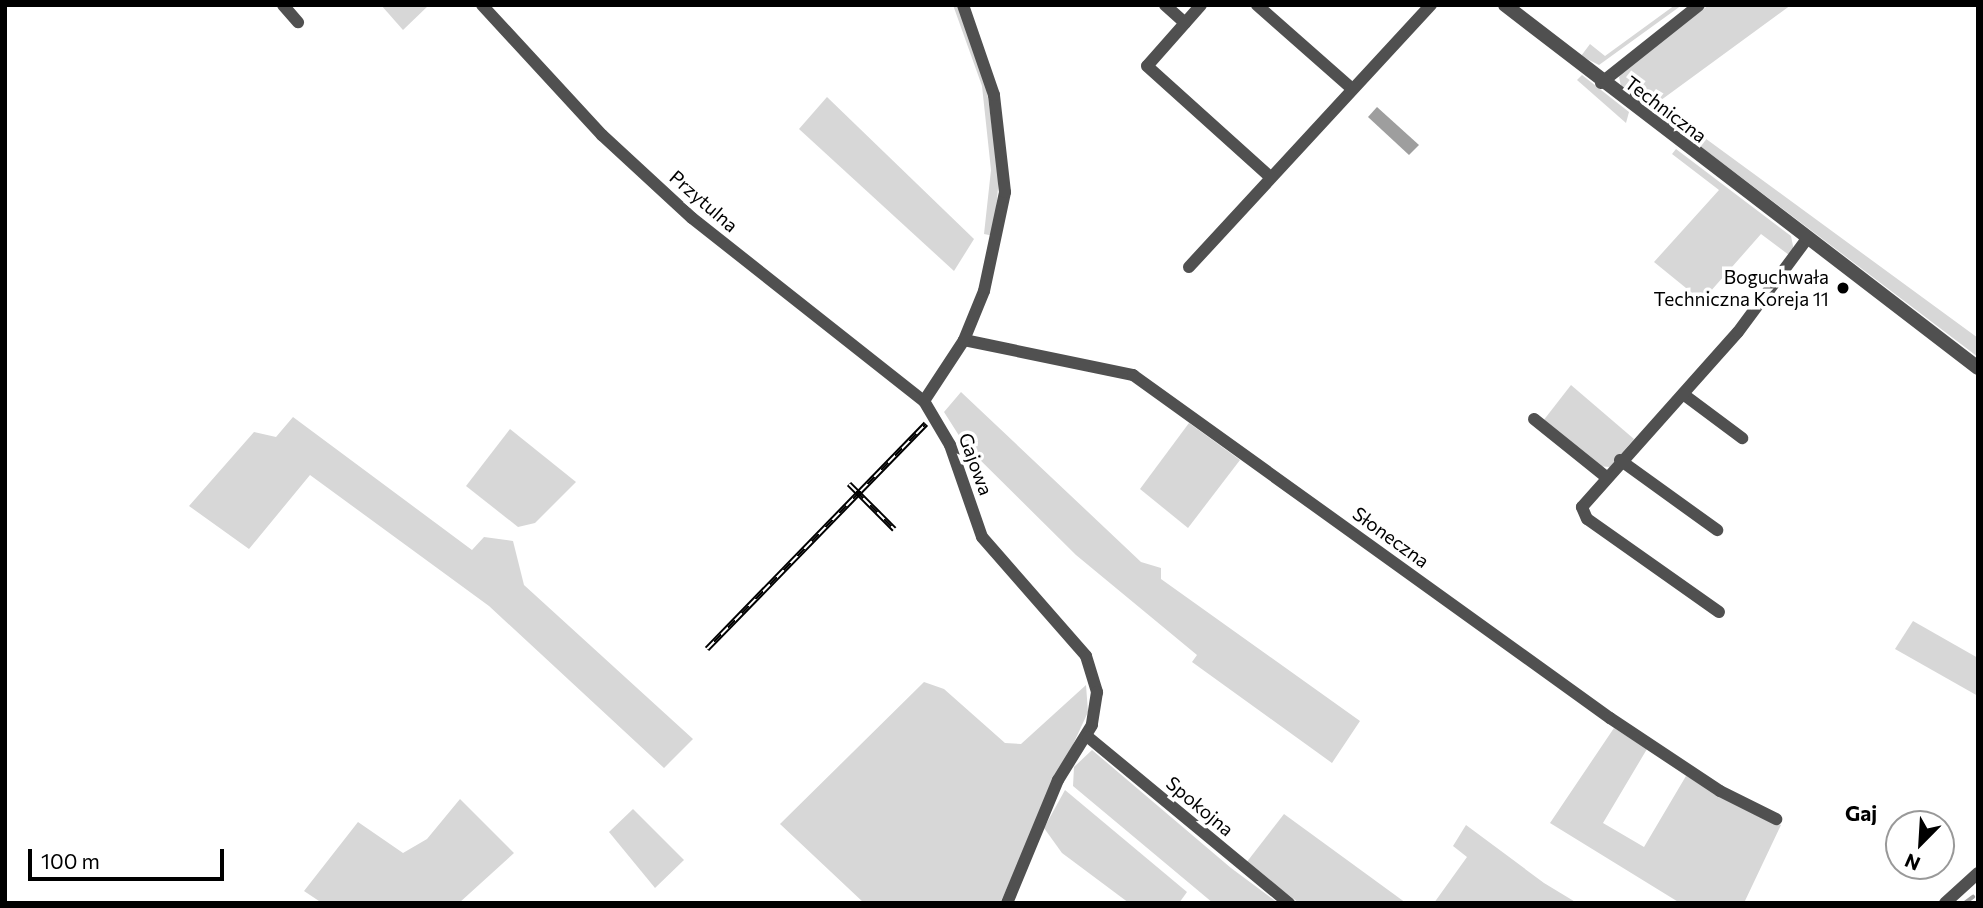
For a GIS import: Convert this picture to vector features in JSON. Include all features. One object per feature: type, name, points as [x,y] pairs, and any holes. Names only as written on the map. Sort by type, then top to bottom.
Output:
[{"type":"street","points":[[283,5],[298,22]]},
{"type":"street","name":"Przytulna","points":[[482,5],[602,135],[692,218],[924,401]]},
{"type":"street","points":[[924,401],[964,340],[995,256],[1005,191],[994,95],[963,5]]},
{"type":"street","points":[[1165,5],[1185,23]]},
{"type":"street","points":[[1201,5],[1147,66],[1269,176]]},
{"type":"street","points":[[1257,5],[1350,87]]},
{"type":"street","name":"Techniczna","points":[[1505,5],[1601,83],[1978,368]]},
{"type":"street","points":[[1601,83],[1699,5]]},
{"type":"street","points":[[1189,267],[1423,8]]},
{"type":"street","points":[[1719,612],[1582,512],[1605,476],[1682,394],[1806,240]]},
{"type":"street","name":"Słoneczna","points":[[964,340],[1133,374],[1610,718],[1720,791],[1776,819]]},
{"type":"street","points":[[1682,394],[1742,438]]},
{"type":"street","name":"Gajowa","points":[[924,401],[950,445],[982,537],[1086,656],[1097,692],[1088,737],[1058,780],[1007,903]]},
{"type":"street","points":[[1534,419],[1605,476]]},
{"type":"street","points":[[1620,460],[1717,530]]},
{"type":"street","name":"Spokojna","points":[[1088,737],[1289,903]]},
{"type":"street","points":[[1945,903],[1978,873]]},
{"type":"shaded area","points":[[381,5],[429,5],[403,30]]},
{"type":"shaded area","points":[[953,5],[960,5],[983,63],[999,176],[994,236],[984,234],[991,170],[982,86]]},
{"type":"shaded area","points":[[1675,5],[1682,5],[1599,65],[1581,56],[1590,44],[1605,56]]},
{"type":"shaded area","points":[[1709,5],[1791,5],[1657,103],[1978,338],[1978,357],[1621,86],[1619,77],[1628,64]]},
{"type":"shaded area","points":[[1582,75],[1629,112],[1626,123],[1577,80]]},
{"type":"shaded area","points":[[827,97],[974,239],[954,271],[799,129]]},
{"type":"shaded area","points":[[1377,107],[1419,145],[1409,155],[1368,117]]},
{"type":"shaded area","points":[[1676,149],[1791,236],[1794,251],[1789,255],[1761,234],[1702,301],[1654,262],[1719,190],[1672,154]]},
{"type":"shaded area","points":[[1571,385],[1634,439],[1610,467],[1596,466],[1543,421]]},
{"type":"shaded area","points":[[961,392],[1141,562],[1161,568],[1161,579],[1360,721],[1332,763],[1192,662],[1197,655],[1076,555],[965,445],[944,412]]},
{"type":"shaded area","points":[[293,417],[472,550],[484,537],[513,541],[524,585],[693,739],[664,768],[489,606],[310,475],[249,549],[189,506],[254,432],[276,437]]},
{"type":"shaded area","points":[[1189,423],[1240,460],[1188,528],[1140,489]]},
{"type":"shaded area","points":[[510,429],[576,482],[535,523],[518,527],[466,486]]},
{"type":"shaded area","points":[[1913,621],[1978,658],[1978,696],[1895,649]]},
{"type":"shaded area","points":[[924,682],[944,689],[1005,743],[1021,744],[1086,685],[1088,712],[1000,903],[864,903],[780,824]]},
{"type":"shaded area","points":[[1614,728],[1647,749],[1603,823],[1644,847],[1686,776],[1781,825],[1744,903],[1680,903],[1550,823]]},
{"type":"shaded area","points":[[1092,750],[1231,868],[1278,903],[1213,903],[1073,786],[1074,767]]},
{"type":"shaded area","points":[[1065,790],[1187,892],[1179,903],[1129,903],[1062,853],[1044,828]]},
{"type":"shaded area","points":[[460,799],[514,853],[459,903],[322,903],[304,891],[358,822],[403,853],[427,839]]},
{"type":"shaded area","points":[[633,809],[684,860],[655,888],[609,832]]},
{"type":"shaded area","points":[[1284,814],[1406,903],[1299,903],[1246,863]]},
{"type":"shaded area","points":[[1466,825],[1544,883],[1577,903],[1434,903],[1467,857],[1453,846]]},
{"type":"waterway","points":[[1965,903],[1973,897]]},
{"type":"railway","points":[[707,649],[926,424]]},
{"type":"railway","points":[[849,484],[894,529]]},
{"type":"place","name":"Boguchwała Techniczna Koreja 11","points":[[1843,288]]},
{"type":"district","name":"Gaj","points":[[1861,813]]}]
